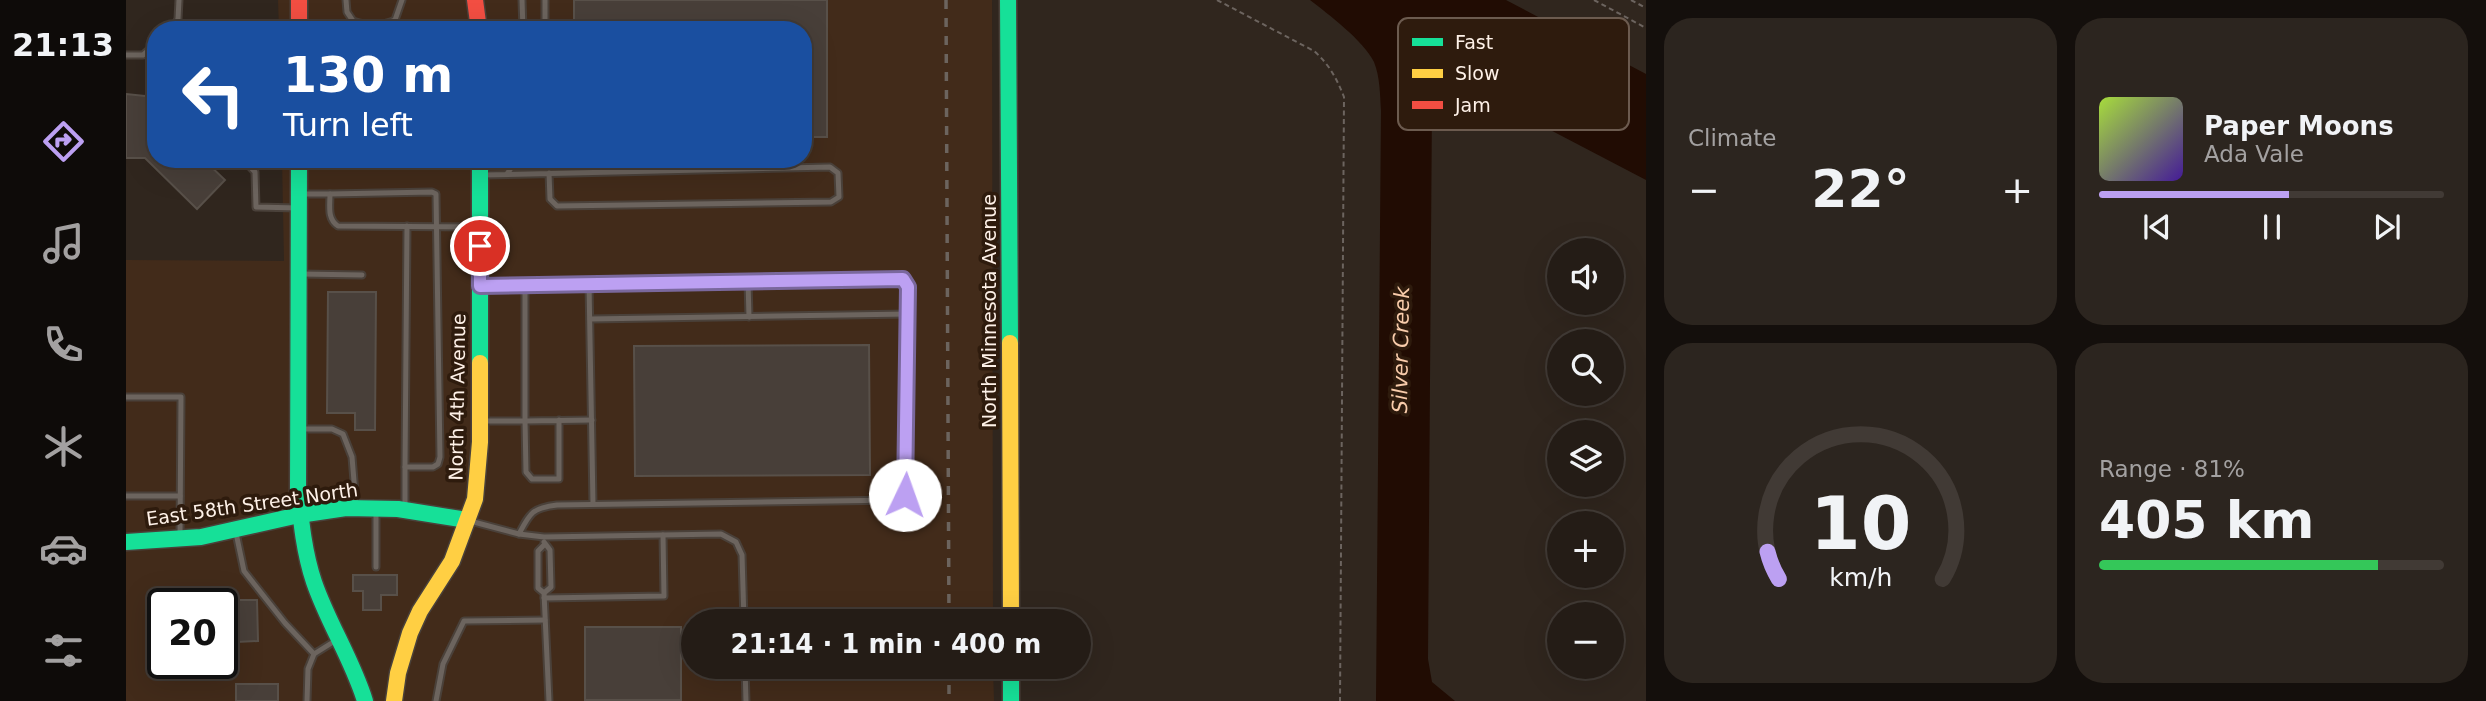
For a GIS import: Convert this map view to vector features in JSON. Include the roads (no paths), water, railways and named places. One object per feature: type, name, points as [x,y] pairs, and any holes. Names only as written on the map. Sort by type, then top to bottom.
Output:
[{"type":"street","points":[[299,0],[299,21]]},
{"type":"street","points":[[475,0],[478,21]]},
{"type":"street","name":"North Minnesota Avenue","points":[[1008,0],[1011,609]]},
{"type":"street","points":[[299,168],[300,515],[306,556],[314,583],[353,665],[365,701]]},
{"type":"street","name":"North 4th Avenue","points":[[394,701],[398,673],[410,633],[452,561],[475,499],[479,470],[480,421],[480,168]]},
{"type":"street","name":"East 58th Street North","points":[[126,542],[180,539],[300,515],[357,508],[434,512],[467,520]]},
{"type":"street","points":[[1011,679],[1011,701]]},
{"type":"lane","points":[[177,21],[179,0]]},
{"type":"lane","points":[[346,0],[347,12],[352,21]]},
{"type":"lane","points":[[394,21],[402,0]]},
{"type":"lane","points":[[522,0],[523,21]]},
{"type":"lane","points":[[545,0],[545,21]]},
{"type":"lane","points":[[126,55],[143,55],[147,52]]},
{"type":"lane","points":[[549,173],[550,200],[557,206],[831,202],[839,197],[838,173],[830,167],[812,167]]},
{"type":"lane","points":[[251,168],[255,172],[256,207],[330,194],[436,194],[440,457],[438,464],[433,467],[405,467]]},
{"type":"lane","points":[[484,168],[507,174],[783,168]]},
{"type":"lane","points":[[507,174],[511,168]]},
{"type":"lane","points":[[330,194],[330,217],[338,226],[480,227]]},
{"type":"lane","points":[[404,509],[407,226]]},
{"type":"lane","points":[[299,274],[362,275]]},
{"type":"lane","points":[[480,286],[903,279],[908,287],[906,486],[905,495],[900,500],[593,504],[538,508],[528,515],[519,534]]},
{"type":"lane","points":[[748,281],[749,317]]},
{"type":"lane","points":[[589,284],[593,504]]},
{"type":"lane","points":[[525,285],[525,421],[527,476],[532,479],[559,479],[559,420]]},
{"type":"lane","points":[[590,319],[908,314]]},
{"type":"lane","points":[[126,397],[181,397],[180,539]]},
{"type":"lane","points":[[480,421],[592,420]]},
{"type":"lane","points":[[298,429],[332,429],[343,434],[352,457],[357,508]]},
{"type":"lane","points":[[126,496],[180,496]]},
{"type":"lane","points":[[376,508],[376,567]]},
{"type":"lane","points":[[467,520],[519,534],[544,537],[721,534],[736,542],[742,555],[744,609]]},
{"type":"lane","points":[[235,530],[244,571],[285,623],[314,654]]},
{"type":"lane","points":[[544,596],[664,596],[663,535]]},
{"type":"lane","points":[[544,537],[544,545],[538,551],[538,588],[544,596],[549,701]]},
{"type":"lane","points":[[544,545],[550,550],[551,587],[544,596]]},
{"type":"lane","points":[[436,701],[443,664],[464,621],[545,620]]},
{"type":"lane","points":[[307,701],[308,669],[314,654],[341,638]]},
{"type":"lane","points":[[745,679],[746,701]]},
{"type":"water","name":"Silver Creek","points":[[1310,0],[1506,0],[1540,18],[1398,18],[1398,130],[1432,130],[1428,659],[1432,682],[1455,701],[1376,701],[1381,111],[1374,62],[1345,28]]},
{"type":"water","points":[[1629,65],[1646,74],[1646,180],[1550,130],[1629,130]]},
{"type":"railway","points":[[946,0],[949,609]]},
{"type":"railway","points":[[949,679],[949,701]]}]
